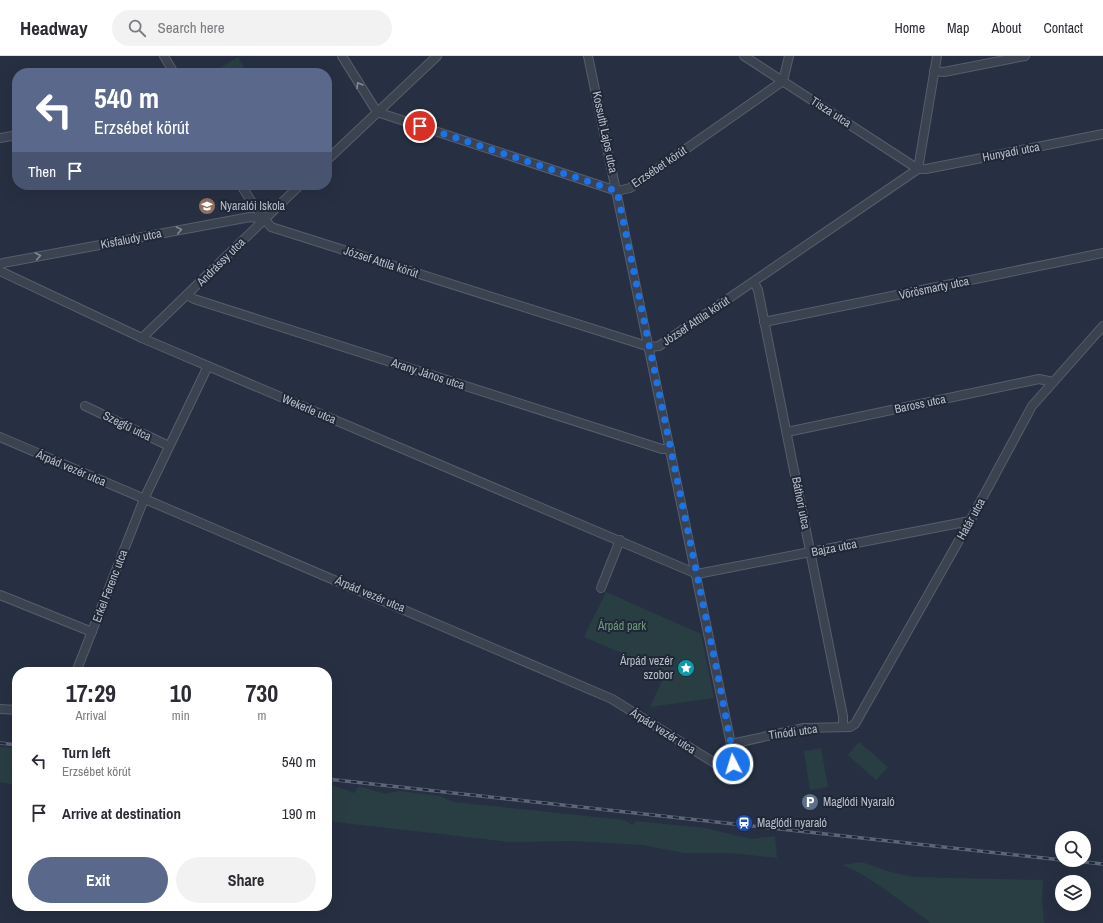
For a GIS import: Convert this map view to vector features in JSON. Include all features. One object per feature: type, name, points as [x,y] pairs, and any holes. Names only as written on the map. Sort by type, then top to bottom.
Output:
[{"type":"street","points":[[164,56],[171,68]]},
{"type":"street","points":[[342,56],[372,107],[377,112]]},
{"type":"street","points":[[332,155],[437,56]]},
{"type":"street","name":"Kossuth Lajos utca","points":[[588,56],[650,347],[731,744],[733,764],[729,772]]},
{"type":"street","name":"Tisza utca","points":[[744,56],[918,169]]},
{"type":"street","points":[[783,81],[789,56]]},
{"type":"street","points":[[918,169],[937,56]]},
{"type":"street","points":[[934,71],[944,72],[1025,56]]},
{"type":"street","name":"Erzsébet körút","points":[[377,112],[617,191],[630,188],[783,81]]},
{"type":"street","name":"Hunyadi utca","points":[[918,169],[926,169],[1103,134]]},
{"type":"street","points":[[0,138],[12,136]]},
{"type":"street","name":"József Attila körút","points":[[244,190],[264,219],[271,226],[650,347],[659,346],[918,169]]},
{"type":"street","name":"Andrássy utca","points":[[142,338],[295,190]]},
{"type":"street","name":"Kisfaludy utca","points":[[0,265],[236,219],[250,217],[264,219]]},
{"type":"street","name":"Vörösmarty utca","points":[[764,322],[1103,253]]},
{"type":"street","name":"Wekerle utca","points":[[0,271],[142,338],[697,574]]},
{"type":"street","name":"Báthori utca","points":[[754,282],[758,290],[787,432],[843,716],[843,726]]},
{"type":"street","name":"Arany János utca","points":[[187,295],[202,302],[662,449],[670,449]]},
{"type":"street","name":"Határ utca","points":[[855,724],[970,521],[1032,406],[1103,326]]},
{"type":"street","points":[[144,499],[168,446],[208,366]]},
{"type":"street","name":"Baross utca","points":[[787,432],[1039,379],[1053,382]]},
{"type":"street","name":"Szegfű utca","points":[[85,406],[168,446]]},
{"type":"street","name":"Árpád vezér utca","points":[[0,437],[612,699],[729,772]]},
{"type":"street","name":"Erkel Ferenc utca","points":[[78,667],[144,499]]},
{"type":"street","name":"Bajza utca","points":[[697,574],[970,521]]},
{"type":"street","points":[[601,588],[620,540]]},
{"type":"street","points":[[0,595],[92,632]]},
{"type":"street","points":[[0,709],[12,710]]},
{"type":"street","name":"Tinódi utca","points":[[731,744],[804,728],[850,727],[855,724]]},
{"type":"green space","points":[[238,57],[244,68],[219,68]]},
{"type":"green space","name":"Árpád park","points":[[606,592],[701,634],[714,698],[650,707],[666,672],[584,637]]},
{"type":"green space","points":[[859,742],[888,767],[876,780],[848,755]]},
{"type":"green space","points":[[0,747],[12,748],[12,784],[0,782]]},
{"type":"green space","points":[[821,748],[828,787],[810,790],[804,751]]},
{"type":"green space","points":[[332,785],[354,793],[359,786],[385,794],[398,791],[440,796],[453,802],[624,820],[633,825],[636,821],[705,828],[751,839],[775,836],[777,858],[731,853],[684,853],[643,845],[574,841],[511,842],[332,822]]},
{"type":"green space","points":[[862,862],[890,872],[913,877],[1043,880],[1042,897],[1044,923],[931,923],[883,888],[858,872],[842,865]]},
{"type":"railway","points":[[0,743],[12,744]]},
{"type":"railway","points":[[332,780],[1055,859]]},
{"type":"railway","points":[[1091,863],[1103,864]]},
{"type":"place","name":"Nyaralói Iskola","points":[[207,206]]},
{"type":"place","name":"Árpád vezér szobor","points":[[686,668]]},
{"type":"place","name":"Maglódi Nyaraló","points":[[810,802]]},
{"type":"place","name":"Maglódi nyaraló","points":[[744,823]]},
{"type":"route","points":[[420,126],[606,186],[617,191],[716,666],[731,744],[733,764]]}]
